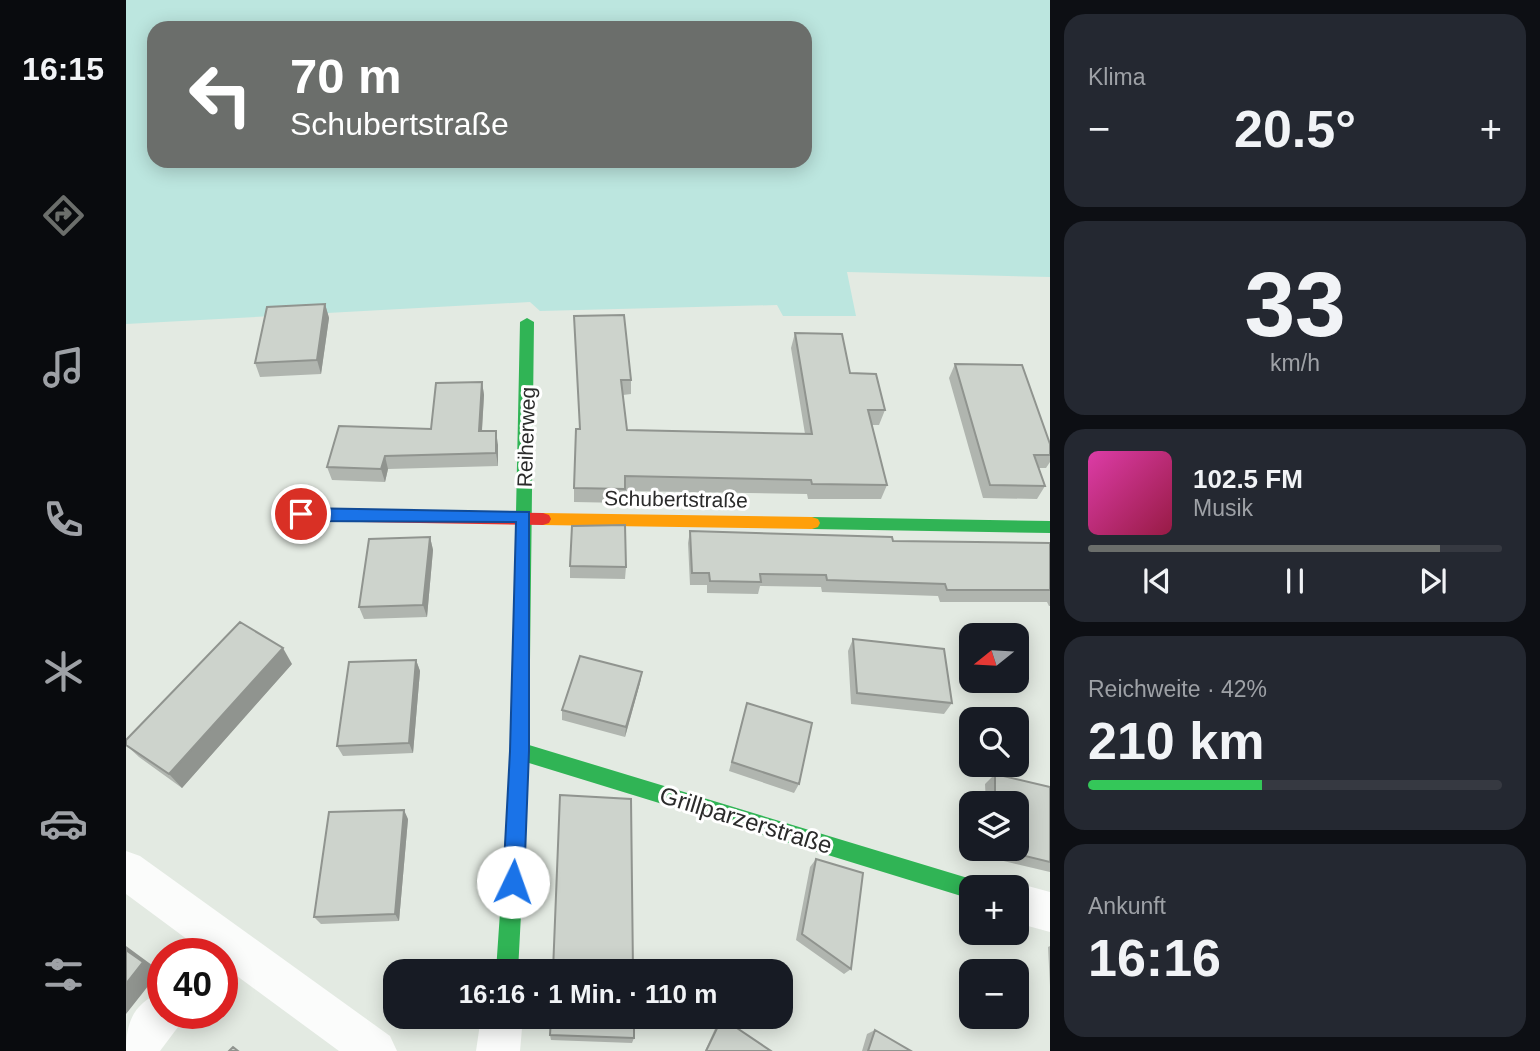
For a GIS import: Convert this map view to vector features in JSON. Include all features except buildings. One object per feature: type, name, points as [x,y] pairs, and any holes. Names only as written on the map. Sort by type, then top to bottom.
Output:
[{"type":"street","name":"Reiherweg","points":[[508,959],[520,751],[527,322]]},
{"type":"street","name":"Schubertstraße","points":[[301,514],[1050,527]]},
{"type":"street","name":"Grillparzerstraße","points":[[520,751],[959,885]]},
{"type":"street","points":[[126,870],[204,938]]},
{"type":"street","points":[[1029,906],[1050,912]]},
{"type":"street","points":[[238,962],[375,1051]]},
{"type":"street","points":[[133,1051],[150,1029]]},
{"type":"street","points":[[498,1051],[501,1029]]},
{"type":"shaded area","points":[[126,0],[1050,0],[1050,277],[847,272],[856,316],[783,316],[777,305],[540,311],[530,302],[126,324]]},
{"type":"traffic: fast","points":[[508,959],[520,751],[527,322]]},
{"type":"traffic: fast","points":[[812,523],[1050,527]]},
{"type":"traffic: fast","points":[[520,751],[959,885]]},
{"type":"traffic: slow","points":[[543,519],[812,523]]},
{"type":"traffic: jam","points":[[301,515],[543,519]]},
{"type":"route","points":[[301,514],[524,516],[520,751],[513,882]]}]
